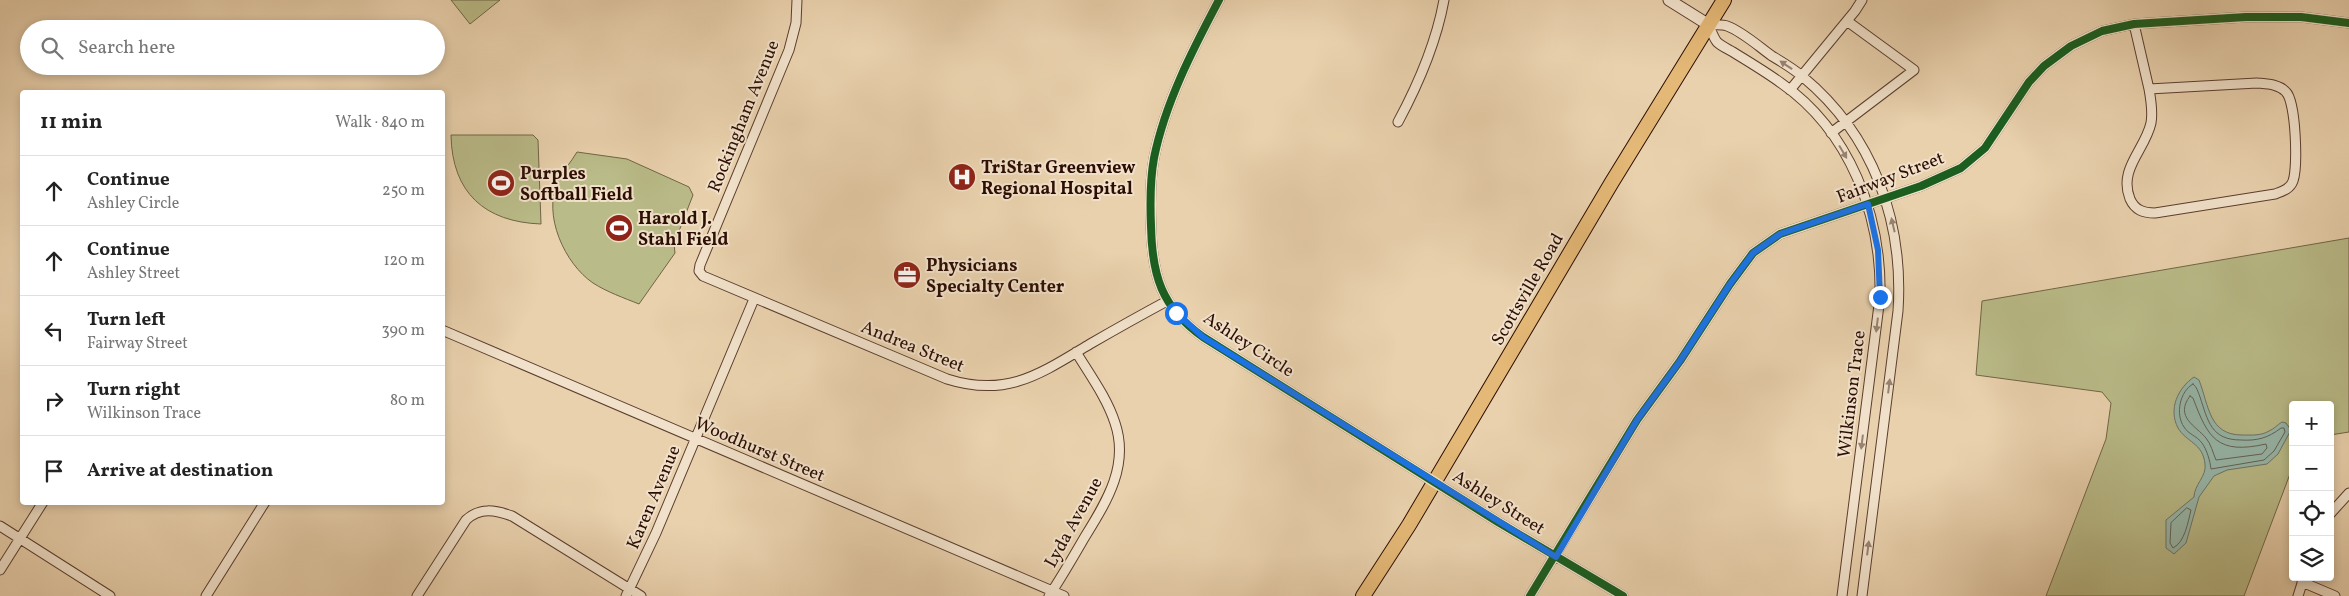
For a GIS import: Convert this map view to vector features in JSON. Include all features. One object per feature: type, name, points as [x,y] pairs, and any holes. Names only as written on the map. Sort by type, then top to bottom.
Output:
[{"type":"main road","name":"Scottsville Road","points":[[1363,596],[1435,481],[1617,174],[1724,0]]},
{"type":"street","name":"Rockingham Avenue","points":[[699,271],[706,247],[789,50],[796,23],[797,0]]},
{"type":"street","name":"Ashley Circle","points":[[1219,0],[1175,96],[1161,133],[1154,160],[1150,200],[1153,263],[1159,284],[1167,301],[1184,322],[1203,337],[1435,481]]},
{"type":"street","points":[[1398,122],[1417,87],[1427,61],[1444,0]]},
{"type":"street","points":[[1669,0],[1708,25]]},
{"type":"street","points":[[1790,90],[1862,0]]},
{"type":"street","name":"Fairway Street","points":[[1530,596],[1556,557],[1637,420],[1680,361],[1733,279],[1753,253],[1780,234],[1932,182],[1969,162],[1992,140],[2029,82],[2044,66],[2061,52],[2086,38],[2112,28],[2134,24],[2246,17],[2301,17],[2349,23]]},
{"type":"street","points":[[1831,133],[1914,70],[1847,21]]},
{"type":"street","points":[[2134,24],[2152,104],[2151,124],[2128,175],[2129,196],[2134,207],[2140,211],[2155,213],[2275,194],[2286,190],[2291,185],[2295,167],[2293,118],[2291,100],[2285,90],[2275,85],[2257,84],[2149,89]]},
{"type":"street","name":"Wilkinson Trace","points":[[1708,25],[1727,26],[1802,75],[1826,98],[1846,121],[1870,160],[1886,198],[1897,250],[1899,296],[1862,596]]},
{"type":"street","name":"Wilkinson Trace","points":[[1708,25],[1717,42],[1790,90],[1814,112],[1831,133],[1851,165],[1868,204],[1878,250],[1880,297],[1842,596]]},
{"type":"street","name":"Andrea Street","points":[[699,271],[716,282],[754,299],[947,379],[969,385],[1003,386],[1024,381],[1167,301]]},
{"type":"street","name":"Karen Avenue","points":[[628,593],[754,299]]},
{"type":"street","name":"Woodhurst Street","points":[[445,331],[1051,593],[1064,596]]},
{"type":"street","name":"Lyda Avenue","points":[[1051,593],[1107,501],[1116,478],[1120,460],[1118,434],[1112,414],[1076,352]]},
{"type":"street","name":"Ashley Street","points":[[1435,481],[1556,557],[1623,596]]},
{"type":"street","points":[[2334,510],[2349,493]]},
{"type":"street","points":[[0,570],[41,505]]},
{"type":"street","points":[[206,596],[263,505]]},
{"type":"street","points":[[417,596],[466,520],[477,512],[487,510],[512,516],[628,593],[641,596]]},
{"type":"street","points":[[0,526],[110,596]]},
{"type":"street","points":[[2298,596],[2303,581]]},
{"type":"street","points":[[2305,581],[2335,596]]},
{"type":"green space","points":[[451,0],[500,0],[470,24]]},
{"type":"green space","name":"Purples Softball Field","points":[[451,135],[533,135],[538,140],[541,224],[521,222],[503,217],[488,210],[475,200],[465,188],[458,173],[453,155]]},
{"type":"green space","name":"Harold J. Stahl Field","points":[[577,152],[627,159],[689,187],[693,195],[674,244],[675,253],[639,304],[604,289],[583,275],[573,264],[559,238],[553,209],[554,194],[560,177]]},
{"type":"green space","points":[[2349,238],[2349,432],[2334,434],[2334,401],[2289,401],[2289,477],[2244,596],[2046,596],[2106,439],[2111,403],[2102,392],[1976,375],[1982,301]]},
{"type":"water","points":[[2194,377],[2199,380],[2208,409],[2223,430],[2231,434],[2259,434],[2266,433],[2282,422],[2286,423],[2289,427],[2289,434],[2278,454],[2267,464],[2227,470],[2214,476],[2199,497],[2186,543],[2174,554],[2166,548],[2166,520],[2194,497],[2205,468],[2204,457],[2201,451],[2181,433],[2175,421],[2174,406],[2176,399]]},
{"type":"cycle path","points":[[1219,0],[1181,77],[1165,117],[1154,158],[1151,192],[1152,244],[1157,275],[1168,302],[1177,314],[1203,337],[1498,522],[1623,596]]},
{"type":"cycle path","points":[[1530,596],[1637,420],[1680,361],[1730,284],[1753,253],[1780,234],[1921,186],[1961,168],[1985,148],[2029,82],[2044,66],[2071,46],[2102,31],[2134,24],[2246,17],[2301,17],[2349,23]]},
{"type":"place","name":"TriStar Greenview Regional Hospital","points":[[962,177]]},
{"type":"place","name":"Purples Softball Field","points":[[501,183]]},
{"type":"place","name":"Harold J. Stahl Field","points":[[619,228]]},
{"type":"place","name":"Physicians Specialty Center","points":[[907,275]]},
{"type":"route","points":[[1176,313],[1203,337],[1556,557],[1637,420],[1680,361],[1737,274],[1753,253],[1763,244],[1780,234],[1868,204],[1880,264],[1880,297]]}]
